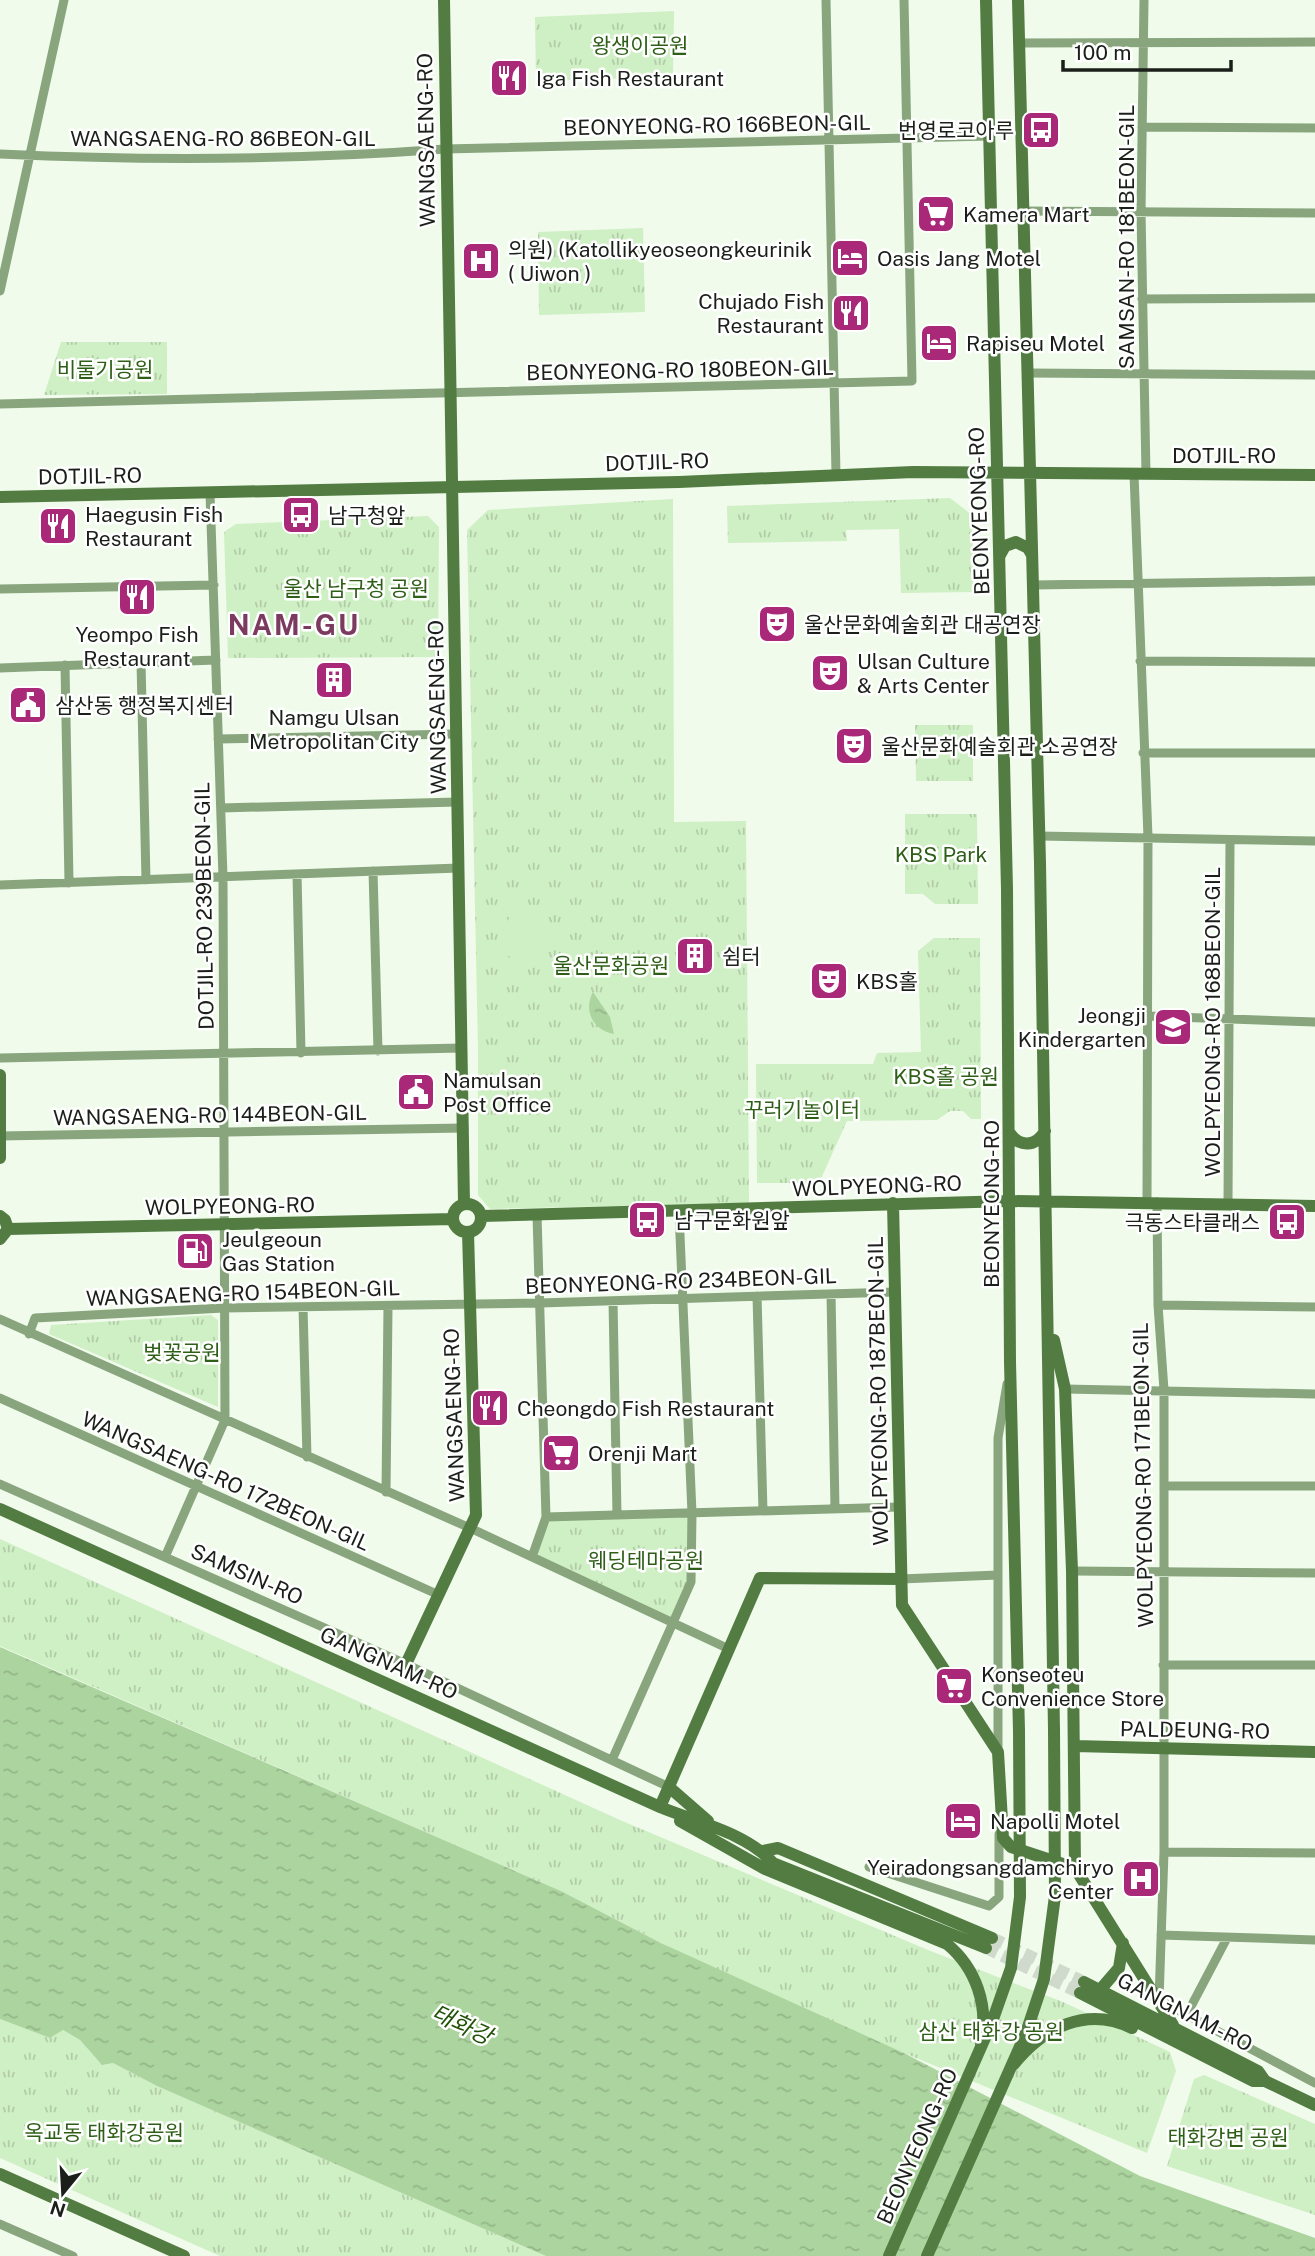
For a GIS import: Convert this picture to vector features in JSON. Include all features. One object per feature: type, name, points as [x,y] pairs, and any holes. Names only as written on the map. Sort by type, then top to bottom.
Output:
[{"type":"main road","name":"WANGSAENG-RO","points":[[444,0],[464,1203]]},
{"type":"main road","name":"BEONYEONG-RO","points":[[889,2256],[979,2052],[1005,1986],[1016,1946],[1020,1897],[1000,555],[986,0]]},
{"type":"main road","points":[[927,2256],[1011,2068],[1044,1979],[1052,1933],[1056,1855],[1039,836],[1018,0]]},
{"type":"main road","name":"DOTJIL-RO","points":[[0,497],[679,482],[836,474],[1315,475]]},
{"type":"main road","points":[[1000,555],[1005,546],[1016,542],[1028,548],[1032,556]]},
{"type":"main road","points":[[0,1075],[0,1158]]},
{"type":"main road","points":[[1009,1132],[1019,1143],[1027,1145],[1041,1139],[1045,1131]]},
{"type":"main road","name":"WOLPYEONG-RO","points":[[482,1216],[1010,1201],[1315,1206]]},
{"type":"main road","points":[[464,1203],[475,1205],[482,1216],[480,1226],[468,1232],[457,1227],[453,1219],[456,1208],[464,1203]]},
{"type":"main road","name":"WOLPYEONG-RO 187BEON-GIL","points":[[893,1203],[902,1605],[998,1752]]},
{"type":"main road","points":[[0,1216],[5,1220],[4,1234]]},
{"type":"main road","name":"WOLPYEONG-RO","points":[[4,1234],[453,1219]]},
{"type":"main road","name":"WANGSAENG-RO","points":[[406,1664],[477,1515],[468,1232]]},
{"type":"main road","points":[[1047,1312],[1065,1389],[1072,1571],[1075,1868],[1186,2047]]},
{"type":"main road","name":"GANGNAM-RO","points":[[0,1509],[660,1807],[763,1851],[778,1849],[989,1943]]},
{"type":"main road","points":[[901,1579],[760,1578],[660,1807],[725,1849],[765,1869],[947,1944],[963,1957],[977,1987],[984,2023],[979,2052]]},
{"type":"main road","name":"PALDEUNG-RO","points":[[1075,1746],[1315,1752]]},
{"type":"main road","points":[[998,1752],[999,1825],[1003,1838],[1011,1847],[1075,1868]]},
{"type":"main road","points":[[669,1787],[695,1812],[731,1836]]},
{"type":"main road","points":[[1100,1990],[1119,1968],[1123,1943]]},
{"type":"main road","name":"GANGNAM-RO","points":[[1265,2081],[1258,2071],[1173,2026],[1100,1990],[1082,1988],[1252,2081],[1265,2081],[1315,2105]]},
{"type":"main road","points":[[1011,2068],[1032,2046],[1063,2025],[1084,2018],[1100,2018],[1121,2023],[1164,2045],[1186,2047]]},
{"type":"main road","points":[[0,2174],[184,2256]]},
{"type":"street","points":[[0,291],[64,0]]},
{"type":"street","points":[[826,0],[836,474]]},
{"type":"street","points":[[904,0],[909,138]]},
{"type":"street","name":"SAMSAN-RO 181BEON-GIL","points":[[1143,0],[1141,212],[1144,374],[1137,583],[1148,837]]},
{"type":"street","points":[[1020,43],[1315,42]]},
{"type":"street","points":[[1142,127],[1315,128]]},
{"type":"street","name":"BEONYEONG-RO 166BEON-GIL","points":[[445,149],[989,136]]},
{"type":"street","name":"BEONYEONG-RO 180BEON-GIL","points":[[0,404],[912,381],[909,138]]},
{"type":"street","name":"WANGSAENG-RO 86BEON-GIL","points":[[0,154],[100,158],[363,155],[445,149]]},
{"type":"street","points":[[1024,211],[1315,214]]},
{"type":"street","points":[[1142,299],[1315,299]]},
{"type":"street","points":[[1027,373],[1315,375]]},
{"type":"street","name":"DOTJIL-RO 239BEON-GIL","points":[[209,493],[223,877],[225,1420]]},
{"type":"street","points":[[1033,585],[1315,581]]},
{"type":"street","points":[[0,589],[214,585]]},
{"type":"street","points":[[0,668],[216,660]]},
{"type":"street","points":[[141,662],[146,880]]},
{"type":"street","points":[[1140,662],[1315,662]]},
{"type":"street","points":[[65,665],[69,883]]},
{"type":"street","points":[[218,739],[457,734]]},
{"type":"street","points":[[1143,753],[1315,753]]},
{"type":"street","points":[[221,808],[458,802]]},
{"type":"street","points":[[1039,836],[1315,841]]},
{"type":"street","name":"WOLPYEONG-RO 171BEON-GIL","points":[[1148,837],[1152,1202],[1164,1390],[1164,1852],[1159,2000]]},
{"type":"street","name":"WOLPYEONG-RO 168BEON-GIL","points":[[1228,1203],[1230,841]]},
{"type":"street","points":[[0,885],[459,868]]},
{"type":"street","points":[[373,871],[378,1051]]},
{"type":"street","points":[[298,874],[302,1053]]},
{"type":"street","points":[[1148,1016],[1315,1021]]},
{"type":"street","points":[[0,1058],[225,1056],[462,1048]]},
{"type":"street","name":"WANGSAENG-RO 144BEON-GIL","points":[[1,1136],[464,1128]]},
{"type":"street","points":[[612,1760],[691,1582],[692,1513],[678,1212]]},
{"type":"street","points":[[533,1557],[546,1517],[537,1215]]},
{"type":"street","name":"BEONYEONG-RO 234BEON-GIL","points":[[469,1305],[895,1292]]},
{"type":"street","points":[[831,1294],[835,1509]]},
{"type":"street","points":[[757,1296],[763,1511]]},
{"type":"street","points":[[613,1301],[617,1516]]},
{"type":"street","name":"WANGSAENG-RO 154BEON-GIL","points":[[29,1334],[35,1318],[224,1308],[469,1305]]},
{"type":"street","points":[[386,1492],[387,1306]]},
{"type":"street","points":[[1158,1306],[1315,1307]]},
{"type":"street","points":[[303,1307],[307,1457]]},
{"type":"street","points":[[0,1319],[470,1528],[729,1649]]},
{"type":"street","points":[[998,1752],[998,1438],[1010,1362]]},
{"type":"street","points":[[1065,1389],[1315,1394]]},
{"type":"street","name":"WANGSAENG-RO 172BEON-GIL","points":[[0,1398],[439,1595]]},
{"type":"street","points":[[165,1557],[225,1420]]},
{"type":"street","name":"SAMSIN-RO","points":[[0,1484],[406,1664],[669,1787]]},
{"type":"street","points":[[1164,1486],[1315,1486]]},
{"type":"street","points":[[546,1517],[900,1507]]},
{"type":"street","points":[[1072,1571],[1315,1573]]},
{"type":"street","points":[[901,1579],[998,1575]]},
{"type":"street","points":[[1163,1665],[1315,1665]]},
{"type":"street","points":[[869,1867],[989,1906],[999,1897],[999,1825]]},
{"type":"street","points":[[1164,1852],[1315,1853]]},
{"type":"street","points":[[1161,1935],[1315,1940]]},
{"type":"street","points":[[1186,2016],[1227,1938]]},
{"type":"street","points":[[1159,2000],[1315,2083]]},
{"type":"street","points":[[0,2224],[74,2256]]},
{"type":"street","points":[[152,2242],[164,2256]]},
{"type":"green space","name":"왕생이공원","points":[[674,11],[673,77],[536,81],[535,17]]},
{"type":"green space","points":[[643,228],[645,312],[539,315],[538,232]]},
{"type":"green space","name":"비둘기공원","points":[[61,342],[167,342],[167,394],[44,395]]},
{"type":"green space","points":[[950,498],[972,515],[974,592],[901,593],[899,529],[846,530],[847,541],[728,543],[727,506]]},
{"type":"green space","name":"울산문화공원","points":[[673,499],[674,822],[746,821],[749,1203],[490,1209],[478,1195],[478,1048],[467,530],[488,510]]},
{"type":"green space","name":"울산 남구청 공원","points":[[428,516],[439,527],[438,657],[228,658],[224,532],[236,524]]},
{"type":"green space","points":[[915,725],[973,725],[973,781],[916,781]]},
{"type":"green space","name":"KBS Park","points":[[905,814],[977,814],[978,904],[935,904],[923,894],[905,894]]},
{"type":"green space","points":[[513,910],[556,930],[537,968],[494,950]]},
{"type":"green space","points":[[934,938],[980,938],[981,1119],[971,1119],[963,1111],[950,1111],[937,1120],[847,1121],[819,1183],[757,1183],[756,1064],[873,1064],[877,1053],[921,1052],[918,951]]},
{"type":"green space","name":"벚꽃공원","points":[[211,1315],[218,1320],[218,1407],[49,1334],[51,1325]]},
{"type":"green space","name":"웨딩테마공원","points":[[692,1513],[691,1582],[674,1623],[532,1557],[546,1517]]},
{"type":"green space","name":"삼산 태화강 공원","points":[[0,1539],[620,1820],[928,1950],[1063,2002],[1170,2052],[1176,2071],[1147,2153],[756,1992],[561,1891],[0,1646]]},
{"type":"green space","name":"옥교동 태화강공원","points":[[0,2019],[50,2038],[63,2030],[80,2040],[102,2065],[113,2063],[157,2086],[546,2256],[220,2256],[0,2158]]},
{"type":"green space","name":"태화강변 공원","points":[[1204,2075],[1315,2124],[1315,2215],[1167,2166],[1194,2079]]},
{"type":"water","points":[[593,992],[610,1017],[614,1034],[600,1028],[592,1019],[589,1006]]},
{"type":"water","name":"태화강","points":[[0,1647],[561,1891],[663,1944],[904,2053],[1140,2176],[1315,2238],[1315,2256],[546,2256],[157,2086],[113,2063],[102,2065],[80,2040],[63,2030],[50,2038],[0,2019]]},
{"type":"tunnel","points":[[992,1938],[1084,1982]]},
{"type":"tunnel","points":[[986,1948],[1080,1993]]},
{"type":"place","name":"Iga Fish Restaurant","points":[[509,78]]},
{"type":"place","name":"번영로코아루","points":[[1041,130]]},
{"type":"place","name":"Kamera Mart","points":[[936,214]]},
{"type":"place","name":"Oasis Jang Motel","points":[[850,258]]},
{"type":"place","name":"의원) (Katollikyeoseongkeurinik ( Uiwon )","points":[[481,261]]},
{"type":"place","name":"Chujado Fish Restaurant","points":[[851,313]]},
{"type":"place","name":"Rapiseu Motel","points":[[939,343]]},
{"type":"place","name":"남구청앞","points":[[301,515]]},
{"type":"place","name":"Haegusin Fish Restaurant","points":[[58,526]]},
{"type":"place","name":"Yeompo Fish Restaurant","points":[[137,597]]},
{"type":"place","name":"울산문화예술회관 대공연장","points":[[777,624]]},
{"type":"place","name":"Ulsan Culture & Arts Center","points":[[830,673]]},
{"type":"place","name":"Namgu Ulsan Metropolitan City","points":[[334,680]]},
{"type":"place","name":"삼산동 행정복지센터","points":[[28,705]]},
{"type":"place","name":"울산문화예술회관 소공연장","points":[[854,746]]},
{"type":"place","name":"쉼터","points":[[695,956]]},
{"type":"place","name":"KBS홀","points":[[829,981]]},
{"type":"place","name":"Jeongji Kindergarten","points":[[1173,1027]]},
{"type":"place","name":"Namulsan Post Office","points":[[416,1092]]},
{"type":"place","name":"남구문화원앞","points":[[647,1220]]},
{"type":"place","name":"극동스타클래스","points":[[1287,1222]]},
{"type":"place","name":"Jeulgeoun Gas Station","points":[[195,1251]]},
{"type":"place","name":"Cheongdo Fish Restaurant","points":[[490,1408]]},
{"type":"place","name":"Orenji Mart","points":[[561,1453]]},
{"type":"place","name":"Konseoteu Convenience Store","points":[[954,1686]]},
{"type":"place","name":"Napolli Motel","points":[[963,1821]]},
{"type":"place","name":"Yeiradongsangdamchiryo Center","points":[[1141,1879]]},
{"type":"district","name":"NAM-GU","points":[[294,624]]},
{"type":"park label","name":"KBS홀 공원","points":[[946,1076]]},
{"type":"park label","name":"꾸러기놀이터","points":[[802,1109]]}]
